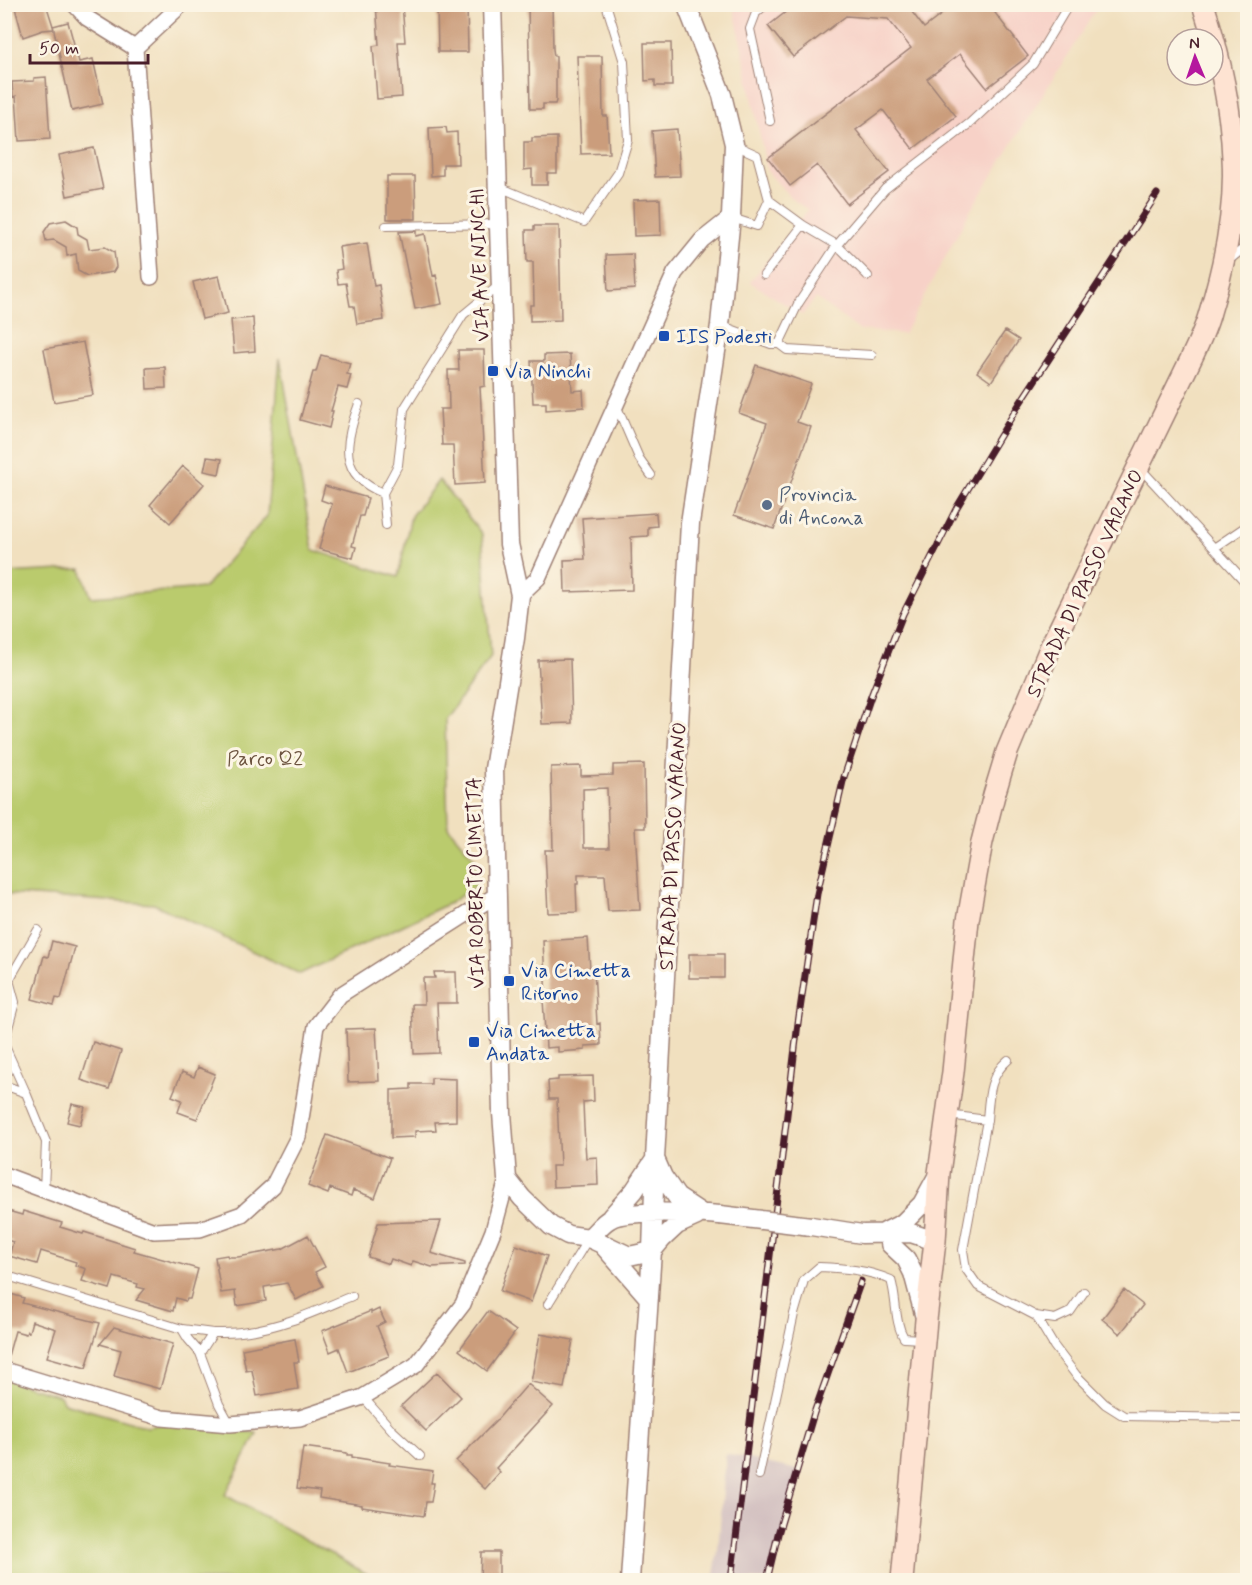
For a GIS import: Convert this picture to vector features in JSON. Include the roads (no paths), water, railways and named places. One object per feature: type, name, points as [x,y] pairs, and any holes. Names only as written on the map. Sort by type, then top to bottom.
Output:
[{"type":"main road","name":"STRADA DI PASSO VARANO","points":[[902,1581],[935,1241],[939,1173],[953,1072],[968,920],[982,842],[1007,752],[1051,646],[1191,359],[1210,314],[1222,266],[1231,214],[1234,158],[1227,96],[1215,41],[1203,4]]},
{"type":"street","points":[[74,4],[87,18],[135,48]]},
{"type":"street","points":[[135,48],[182,4]]},
{"type":"street","name":"VIA AVE NINCHI","points":[[492,4],[509,544],[520,595]]},
{"type":"street","name":"STRADA DI PASSO VARANO","points":[[630,1581],[652,1251],[690,523],[720,325],[731,217],[734,144],[722,95],[686,4]]},
{"type":"street","points":[[135,48],[151,277]]},
{"type":"street","points":[[520,595],[538,578],[675,273],[702,240],[731,217]]},
{"type":"street","name":"VIA ROBERTO CIMETTA","points":[[507,1179],[502,1113],[494,769],[520,595]]},
{"type":"street","points":[[4,1175],[154,1231],[200,1229],[243,1214],[273,1186],[298,1137],[316,1026],[340,995],[498,894]]},
{"type":"street","points":[[655,1159],[663,1178],[677,1197],[701,1214]]},
{"type":"street","points":[[596,1241],[611,1217],[634,1191],[655,1159]]},
{"type":"street","name":"STRADA DI PASSO VARANO","points":[[925,1330],[913,1273],[906,1259],[878,1238],[903,1223],[922,1204],[939,1173]]},
{"type":"street","points":[[507,1179],[522,1198],[551,1226],[568,1236],[596,1241],[629,1256],[652,1251],[678,1225],[701,1214]]},
{"type":"street","points":[[4,1370],[162,1418],[230,1424],[300,1418],[363,1397],[416,1365],[463,1304],[493,1231],[507,1179]]},
{"type":"street","points":[[611,1217],[653,1213],[720,1215],[811,1227],[912,1246],[935,1241]]},
{"type":"street","points":[[596,1241],[649,1298]]},
{"type":"lane","points":[[499,187],[584,222],[618,173],[628,140],[624,62],[606,4]]},
{"type":"lane","points":[[766,4],[756,13],[750,29],[770,121]]},
{"type":"lane","points":[[779,344],[798,304],[837,245],[885,189],[970,123],[1033,64],[1069,4]]},
{"type":"lane","points":[[734,144],[757,155],[769,200],[803,225],[837,245],[868,276]]},
{"type":"lane","points":[[731,217],[757,226],[769,200]]},
{"type":"lane","points":[[386,226],[500,224]]},
{"type":"lane","points":[[764,275],[803,225]]},
{"type":"lane","points":[[1222,266],[1244,248],[1248,241]]},
{"type":"lane","points":[[386,525],[382,493],[398,465],[404,409],[463,315],[502,283]]},
{"type":"lane","points":[[720,325],[771,344],[779,344],[787,350],[872,355]]},
{"type":"lane","points":[[359,404],[350,427],[348,460],[354,473],[368,487],[382,493]]},
{"type":"lane","points":[[616,405],[639,458],[651,475]]},
{"type":"lane","points":[[1139,467],[1248,585]]},
{"type":"lane","points":[[1214,548],[1248,525]]},
{"type":"lane","points":[[38,930],[9,980],[15,1002],[4,1043],[46,1142],[44,1190]]},
{"type":"lane","points":[[1008,1060],[998,1068],[990,1090],[987,1120],[963,1250],[966,1269],[978,1286],[1036,1316],[1054,1319],[1070,1312],[1084,1292]]},
{"type":"lane","points":[[4,1085],[26,1093]]},
{"type":"lane","points":[[947,1114],[987,1120]]},
{"type":"lane","points":[[548,1304],[596,1241]]},
{"type":"lane","points":[[759,1475],[794,1314],[804,1280],[812,1273],[819,1267],[844,1268],[877,1274],[891,1281],[900,1330],[904,1338],[925,1330]]},
{"type":"lane","points":[[4,1275],[182,1329],[213,1333],[240,1332],[278,1325],[352,1296]]},
{"type":"lane","points":[[1036,1316],[1054,1346],[1076,1375],[1105,1404],[1124,1416],[1241,1418]]},
{"type":"lane","points":[[182,1329],[200,1353],[219,1404],[230,1424]]},
{"type":"lane","points":[[200,1353],[213,1333]]},
{"type":"lane","points":[[363,1397],[393,1431],[420,1456]]},
{"type":"railway","points":[[731,1580],[798,1023],[817,894],[844,777],[871,696],[903,614],[957,507],[1020,403],[1157,194]]},
{"type":"railway","points":[[767,1580],[778,1534],[814,1413],[861,1281]]},
{"type":"place","name":"IIS Podesti","points":[[664,336]]},
{"type":"place","name":"Via Ninchi","points":[[493,371]]},
{"type":"place","name":"Provincia di Ancona","points":[[767,505]]},
{"type":"place","name":"Via Cimetta Ritorno","points":[[509,981]]},
{"type":"place","name":"Via Cimetta Andata","points":[[474,1042]]},
{"type":"park label","name":"Parco Q2","points":[[265,758]]}]
